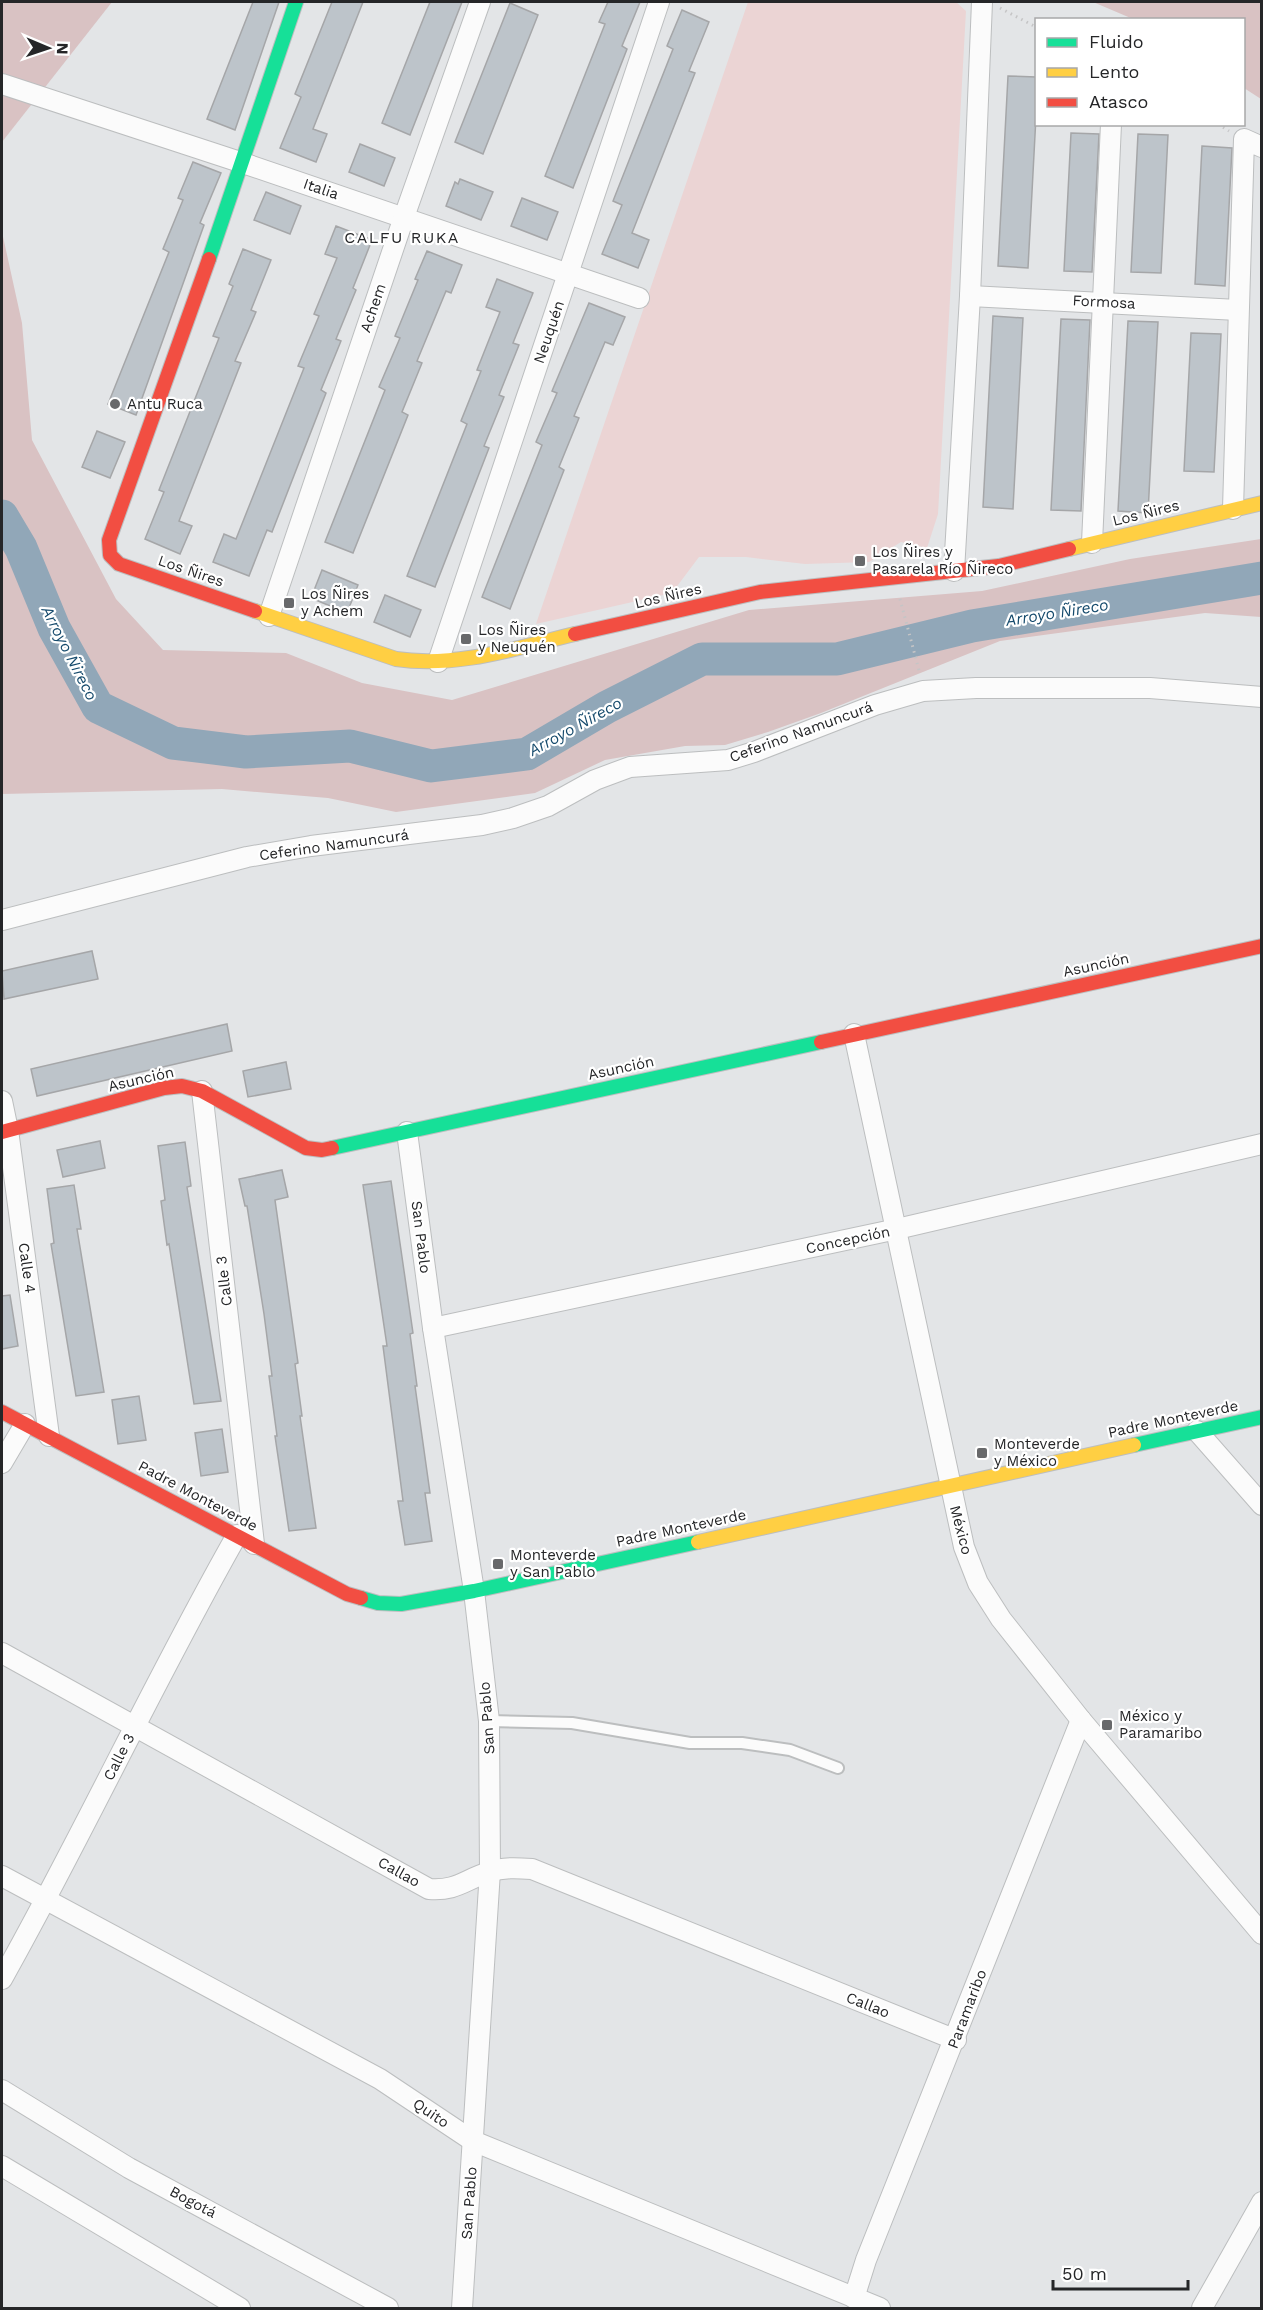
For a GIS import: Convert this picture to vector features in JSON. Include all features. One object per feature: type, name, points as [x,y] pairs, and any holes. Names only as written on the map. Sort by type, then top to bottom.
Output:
[{"type":"street","points":[[243,163],[296,2]]},
{"type":"street","name":"Achem","points":[[269,616],[404,217],[480,2]]},
{"type":"street","name":"Neuquén","points":[[438,662],[659,2]]},
{"type":"street","points":[[954,571],[990,4]]},
{"type":"street","name":"Italia","points":[[2,84],[404,217],[639,298]]},
{"type":"street","points":[[1092,543],[1111,126]]},
{"type":"street","points":[[1233,509],[1238,310],[1253,143]]},
{"type":"street","name":"Los Ñires","points":[[243,163],[109,540],[110,555],[119,564],[396,659],[457,661],[760,592],[999,566],[1262,503]]},
{"type":"street","name":"Formosa","points":[[970,296],[1238,310]]},
{"type":"street","name":"Ceferino Namuncurá","points":[[2,920],[247,857],[310,846],[482,825],[513,818],[548,806],[595,780],[630,767],[729,760],[875,705],[923,691],[976,688],[1150,688],[1262,697]]},
{"type":"street","name":"Asunción","points":[[5,1131],[164,1088],[182,1086],[202,1090],[306,1148],[322,1150],[1262,946]]},
{"type":"street","name":"México","points":[[854,1034],[950,1486],[964,1547],[978,1583],[1001,1619],[1081,1720],[1262,1934]]},
{"type":"street","name":"Calle 3","points":[[2,1979],[46,1900],[136,1725],[245,1539],[202,1090]]},
{"type":"street","name":"Calle 4","points":[[2,1101],[49,1436]]},
{"type":"street","name":"San Pablo","points":[[407,1132],[432,1328],[474,1591],[489,1721],[490,1871],[462,2308]]},
{"type":"street","name":"Concepción","points":[[432,1328],[897,1229],[1262,1144]]},
{"type":"street","name":"Padre Monteverde","points":[[2,1412],[347,1594],[378,1603],[401,1604],[474,1591],[1262,1417]]},
{"type":"street","points":[[2,1463],[25,1424]]},
{"type":"street","points":[[1197,1431],[1262,1505]]},
{"type":"street","name":"Callao","points":[[2,1653],[136,1725],[429,1889],[447,1890],[490,1871],[512,1868],[532,1869],[956,2040]]},
{"type":"street","name":"Paramaribo","points":[[854,2298],[866,2260],[956,2040],[1081,1720]]},
{"type":"street","name":"Quito","points":[[2,1876],[380,2079],[473,2141],[880,2308]]},
{"type":"street","name":"Bogotá","points":[[2,2090],[129,2168],[388,2308]]},
{"type":"street","points":[[2,2166],[240,2308]]},
{"type":"street","points":[[1202,2308],[1262,2202]]},
{"type":"lane","points":[[489,1721],[572,1723],[690,1743],[742,1743],[790,1750],[838,1768]]},
{"type":"path","points":[[990,4],[1035,26]]},
{"type":"path","points":[[907,624],[917,659]]},
{"type":"shaded area","points":[[2,2],[112,2],[2,142]]},
{"type":"shaded area","points":[[748,2],[956,2],[966,11],[938,514],[927,548],[901,542],[869,562],[805,564],[746,557],[699,557],[672,593],[536,624]]},
{"type":"shaded area","points":[[1093,2],[1261,2],[1261,99],[1245,89],[1245,18],[1131,18]]},
{"type":"shaded area","points":[[2,232],[22,323],[32,440],[116,599],[163,650],[286,653],[362,683],[452,700],[749,610],[982,591],[1130,559],[1261,539],[1261,617],[1205,613],[1000,641],[768,732],[725,745],[685,746],[605,760],[535,793],[396,812],[328,798],[222,789],[2,794]]},
{"type":"building","points":[[253,2],[279,2],[235,130],[207,119]]},
{"type":"building","points":[[332,2],[363,2],[313,129],[327,134],[316,162],[280,148],[301,97],[295,94]]},
{"type":"building","points":[[430,2],[462,2],[410,135],[382,123]]},
{"type":"building","points":[[608,2],[640,2],[622,46],[627,49],[573,188],[545,176],[605,24],[599,22]]},
{"type":"building","points":[[510,3],[538,15],[483,154],[455,142]]},
{"type":"building","points":[[682,10],[709,22],[689,71],[695,73],[632,233],[649,240],[638,268],[602,254],[622,205],[613,201],[673,49],[667,46]]},
{"type":"building","points":[[1008,76],[1035,77],[1035,126],[1028,268],[998,266]]},
{"type":"building","points":[[1071,133],[1099,134],[1092,272],[1064,271]]},
{"type":"building","points":[[1138,134],[1168,135],[1161,273],[1131,272]]},
{"type":"building","points":[[360,144],[395,158],[384,186],[349,172]]},
{"type":"building","points":[[1202,146],[1232,148],[1225,286],[1195,284]]},
{"type":"building","points":[[193,162],[221,173],[200,223],[204,225],[136,415],[108,404],[169,252],[163,249],[183,200],[178,198]]},
{"type":"building","points":[[460,179],[493,192],[481,220],[446,206],[455,182],[458,184]]},
{"type":"building","points":[[266,192],[301,206],[290,234],[254,220]]},
{"type":"building","points":[[522,198],[558,212],[547,240],[511,226]]},
{"type":"building","points":[[336,226],[372,240],[353,288],[356,290],[336,339],[341,341],[321,390],[326,393],[272,532],[267,530],[249,576],[213,562],[224,534],[236,539],[304,368],[298,366],[319,316],[314,314],[337,258],[325,254]]},
{"type":"building","points":[[243,249],[271,260],[251,310],[256,312],[235,361],[241,363],[179,521],[192,526],[180,554],[145,539],[164,492],[159,490],[219,338],[213,336],[233,286],[229,284]]},
{"type":"building","points":[[427,251],[462,265],[451,293],[446,291],[417,361],[422,363],[402,412],[408,415],[353,553],[325,542],[385,390],[379,387],[400,338],[395,336]]},
{"type":"building","points":[[497,279],[533,293],[513,343],[519,345],[499,395],[504,397],[484,446],[489,448],[435,587],[407,576],[467,424],[461,421],[481,371],[477,370],[500,312],[486,307]]},
{"type":"building","points":[[589,303],[625,317],[613,345],[605,342],[574,416],[579,418],[559,467],[564,470],[510,609],[482,597],[542,445],[536,442],[557,393],[552,391]]},
{"type":"building","points":[[993,316],[1023,318],[1013,509],[983,507]]},
{"type":"building","points":[[1061,319],[1090,320],[1081,511],[1051,510]]},
{"type":"building","points":[[1128,321],[1158,322],[1148,513],[1118,511]]},
{"type":"building","points":[[1191,333],[1221,334],[1214,472],[1184,471]]},
{"type":"building","points":[[97,431],[125,442],[110,478],[82,467]]},
{"type":"building","points":[[322,570],[358,585],[347,613],[311,598]]},
{"type":"building","points":[[385,595],[421,610],[410,637],[374,622]]},
{"type":"building","points":[[92,951],[98,979],[4,999],[2,971]]},
{"type":"building","points":[[227,1024],[232,1051],[37,1096],[31,1069]]},
{"type":"building","points":[[286,1062],[291,1089],[248,1097],[243,1071]]},
{"type":"building","points":[[100,1141],[105,1168],[63,1177],[57,1150]]},
{"type":"building","points":[[185,1142],[191,1186],[187,1187],[221,1401],[194,1404],[169,1244],[167,1245],[161,1201],[165,1200],[158,1146]]},
{"type":"building","points":[[282,1170],[288,1197],[275,1200],[298,1363],[295,1364],[302,1416],[300,1416],[316,1528],[289,1531],[275,1436],[277,1436],[269,1376],[272,1376],[264,1314],[247,1206],[245,1206],[239,1179]]},
{"type":"building","points":[[391,1181],[413,1333],[410,1334],[430,1493],[425,1493],[432,1541],[405,1545],[398,1501],[403,1501],[383,1346],[387,1346],[363,1185]]},
{"type":"building","points":[[74,1185],[81,1229],[77,1229],[104,1392],[76,1396],[51,1244],[54,1243],[47,1189]]},
{"type":"building","points":[[10,1295],[18,1346],[2,1349],[2,1296]]},
{"type":"building","points":[[139,1396],[146,1440],[118,1444],[112,1400]]},
{"type":"building","points":[[222,1429],[228,1472],[201,1476],[195,1433]]},
{"type":"waterway","name":"Arroyo Ñireco","points":[[2,516],[21,548],[54,628],[98,707],[173,743],[246,752],[350,746],[431,766],[527,754],[607,707],[702,659],[837,659],[972,626],[1262,578]]},
{"type":"traffic: fast","points":[[209,259],[296,2]]},
{"type":"traffic: fast","points":[[332,1148],[821,1042]]},
{"type":"traffic: fast","points":[[1134,1445],[1262,1417]]},
{"type":"traffic: fast","points":[[361,1598],[378,1603],[401,1604],[474,1591],[698,1542]]},
{"type":"traffic: slow","points":[[1069,549],[1262,503]]},
{"type":"traffic: slow","points":[[255,611],[396,659],[419,661],[464,659],[575,634]]},
{"type":"traffic: slow","points":[[698,1542],[1134,1445]]},
{"type":"traffic: jam","points":[[209,259],[109,540],[110,555],[119,564],[255,611]]},
{"type":"traffic: jam","points":[[575,634],[760,592],[999,566],[1069,549]]},
{"type":"traffic: jam","points":[[821,1042],[1262,946]]},
{"type":"traffic: jam","points":[[2,1132],[164,1088],[182,1086],[202,1091],[306,1148],[322,1150],[332,1148]]},
{"type":"traffic: jam","points":[[2,1412],[347,1594],[361,1598]]},
{"type":"place","name":"Antu Ruca","points":[[115,404]]},
{"type":"place","name":"Los Ñires y Pasarela Río Ñireco","points":[[860,561]]},
{"type":"place","name":"Los Ñires y Achem","points":[[289,603]]},
{"type":"place","name":"Los Ñires y Neuquén","points":[[466,639]]},
{"type":"place","name":"Monteverde y México","points":[[982,1453]]},
{"type":"place","name":"Monteverde y San Pablo","points":[[498,1564]]},
{"type":"place","name":"México y Paramaribo","points":[[1107,1725]]},
{"type":"district","name":"CALFU RUKA","points":[[402,237]]}]
